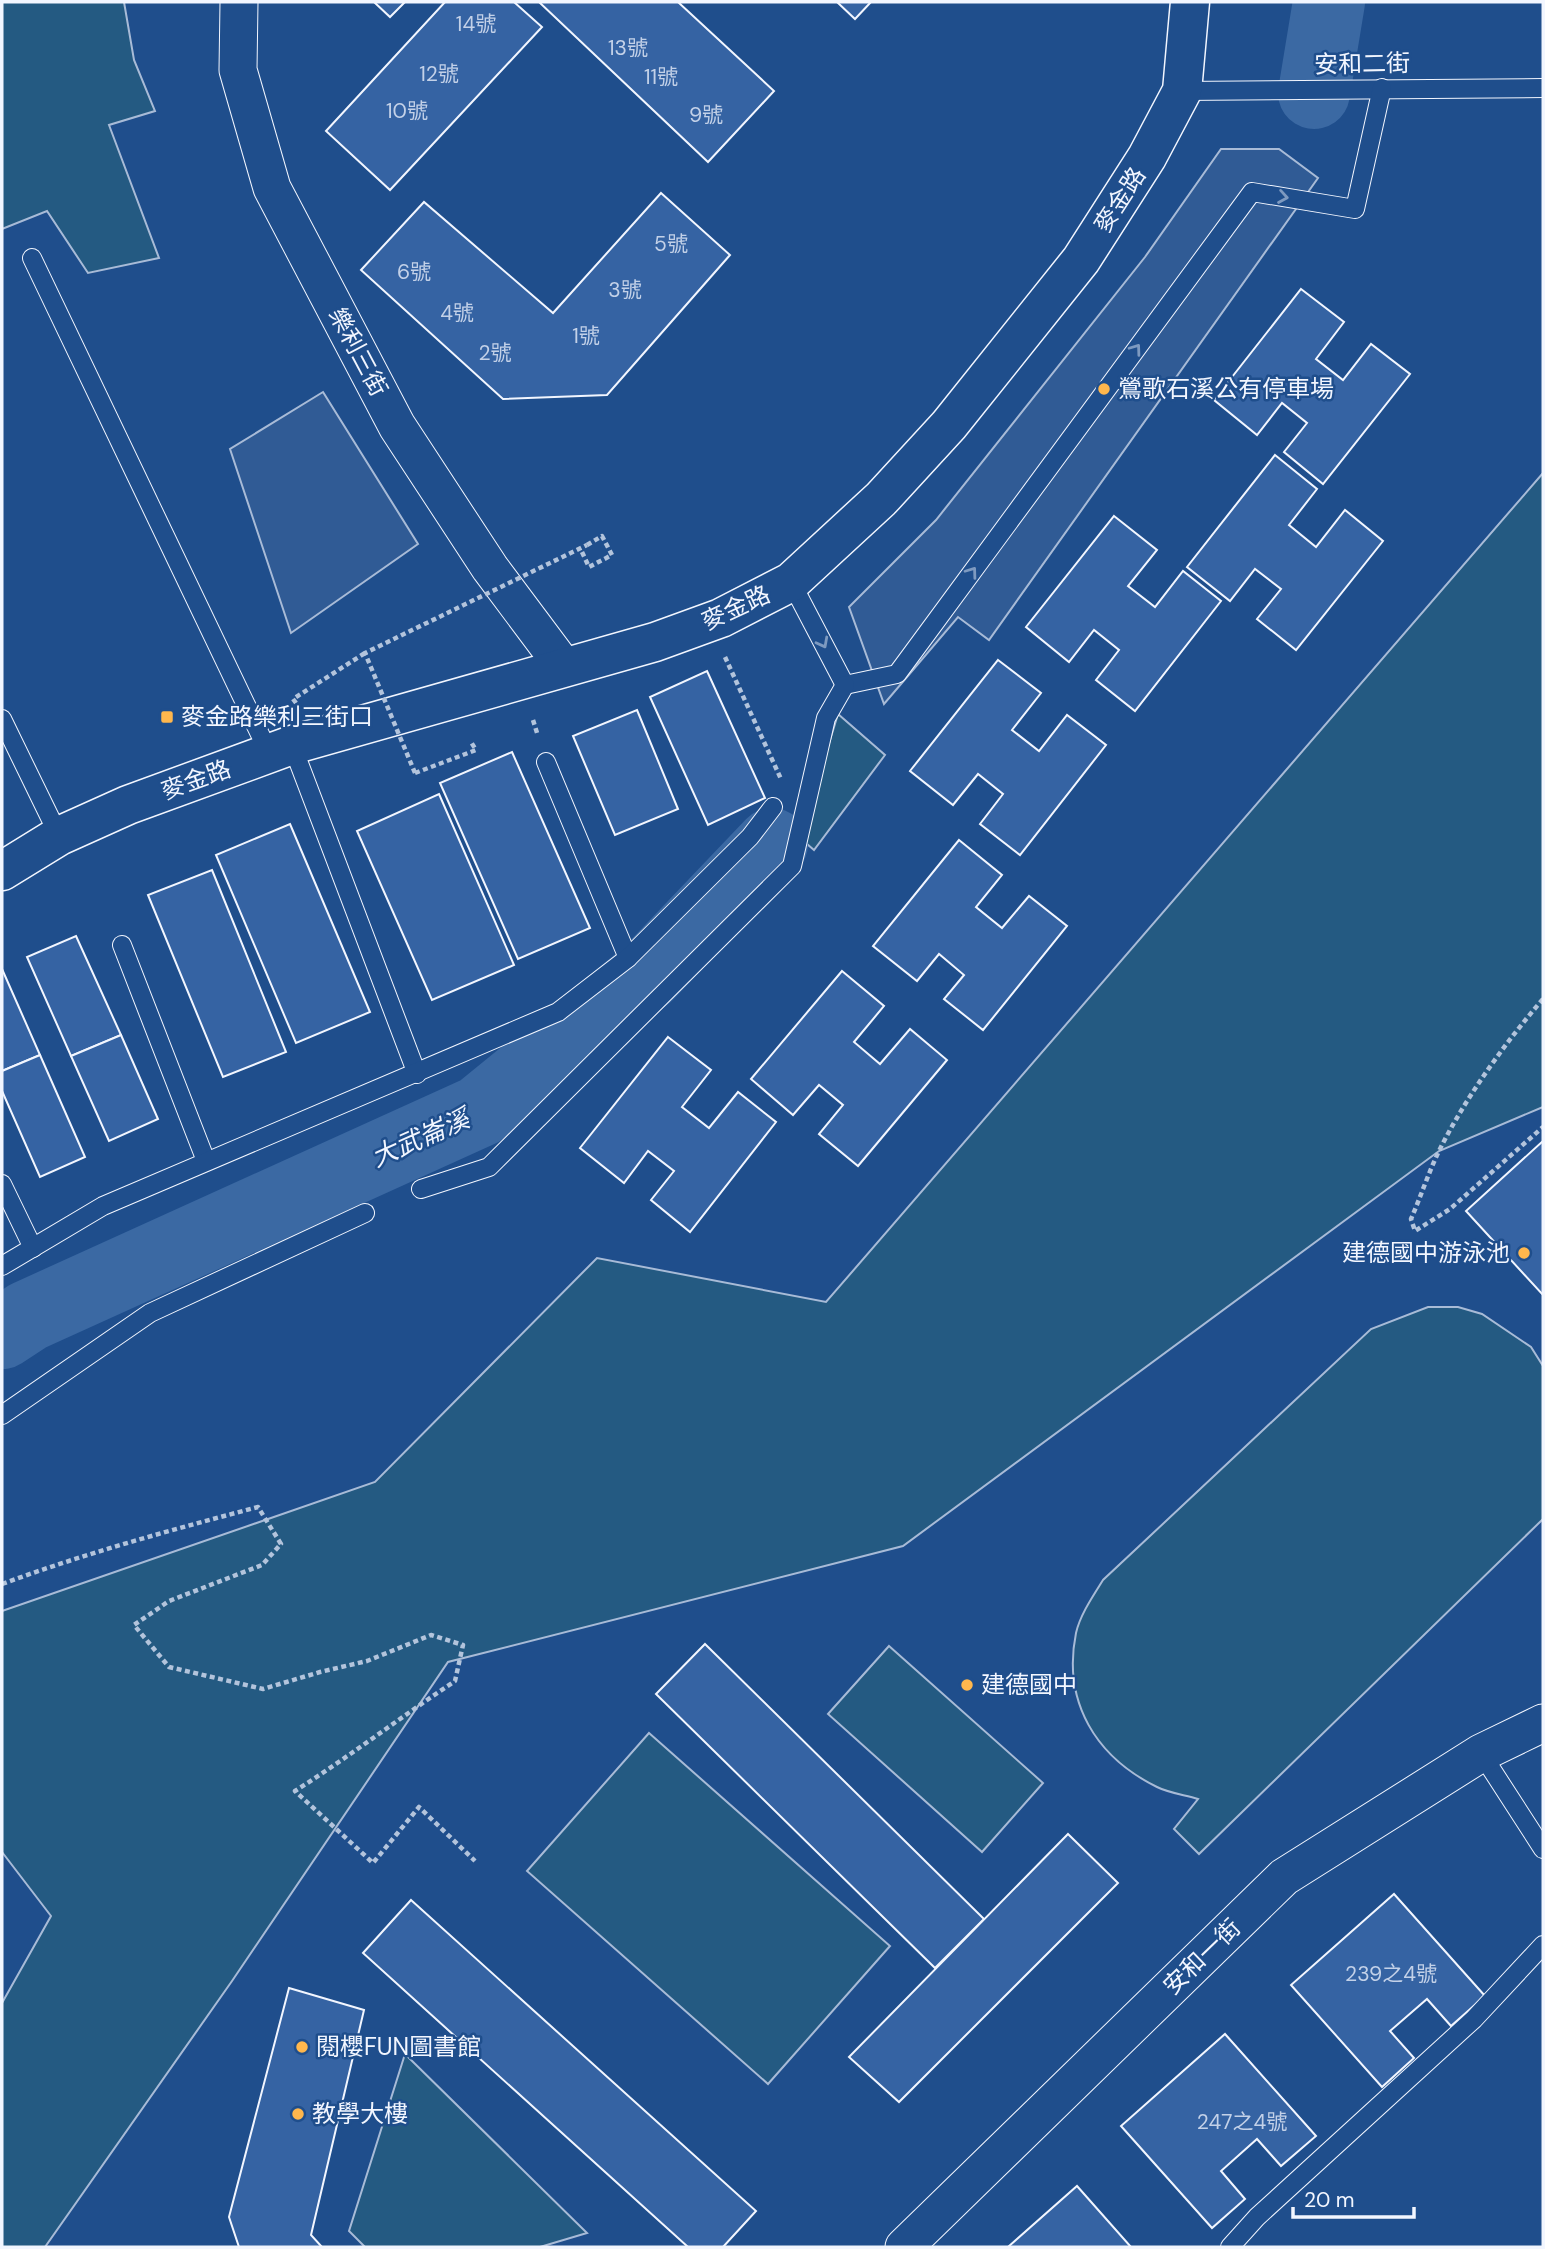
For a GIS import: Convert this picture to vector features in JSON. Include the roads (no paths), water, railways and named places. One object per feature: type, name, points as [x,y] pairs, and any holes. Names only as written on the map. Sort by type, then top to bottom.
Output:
[{"type":"street","name":"樂利三街","points":[[239,2],[238,69],[272,188],[397,426],[490,568],[564,667]]},
{"type":"street","name":"麥金路","points":[[2,871],[59,836],[128,805],[281,749],[655,642],[721,618],[791,582],[881,499],[949,425],[1081,260],[1147,157],[1182,91],[1190,2]]},
{"type":"street","name":"安和一街","points":[[904,2247],[1284,1877],[1481,1753],[1543,1723]]},
{"type":"lane","points":[[421,1189],[489,1167],[792,866],[826,718],[845,685],[897,674],[1252,192],[1355,209],[1382,88]]},
{"type":"lane","name":"安和二街","points":[[1182,91],[1543,88]]},
{"type":"lane","points":[[32,258],[281,749],[417,1074]]},
{"type":"lane","points":[[791,582],[845,685]]},
{"type":"lane","points":[[2,719],[59,836]]},
{"type":"lane","points":[[547,762],[628,958]]},
{"type":"lane","points":[[2,1266],[103,1206],[558,1012],[628,958],[750,837],[773,807]]},
{"type":"lane","points":[[122,946],[206,1161]]},
{"type":"lane","points":[[2,1184],[33,1248]]},
{"type":"lane","points":[[2,1415],[150,1313],[365,1213]]},
{"type":"lane","points":[[1481,1753],[1543,1849]]},
{"type":"lane","points":[[1230,2247],[1257,2217],[1474,2019],[1543,1945]]},
{"type":"waterway","name":"大武崙溪","points":[[1314,93],[1329,2]]},
{"type":"waterway","name":"大武崙溪","points":[[2,1333],[28,1316],[480,1111],[648,974],[772,844]]},
{"type":"place","name":"鶯歌石溪公有停車場","points":[[1104,389]]},
{"type":"place","name":"麥金路樂利三街口","points":[[167,717]]},
{"type":"place","name":"建德國中游泳池","points":[[1524,1253]]},
{"type":"place","name":"建德國中","points":[[967,1685]]},
{"type":"place","name":"閱櫻FUN圖書館","points":[[302,2047]]},
{"type":"place","name":"教學大樓","points":[[298,2114]]}]
